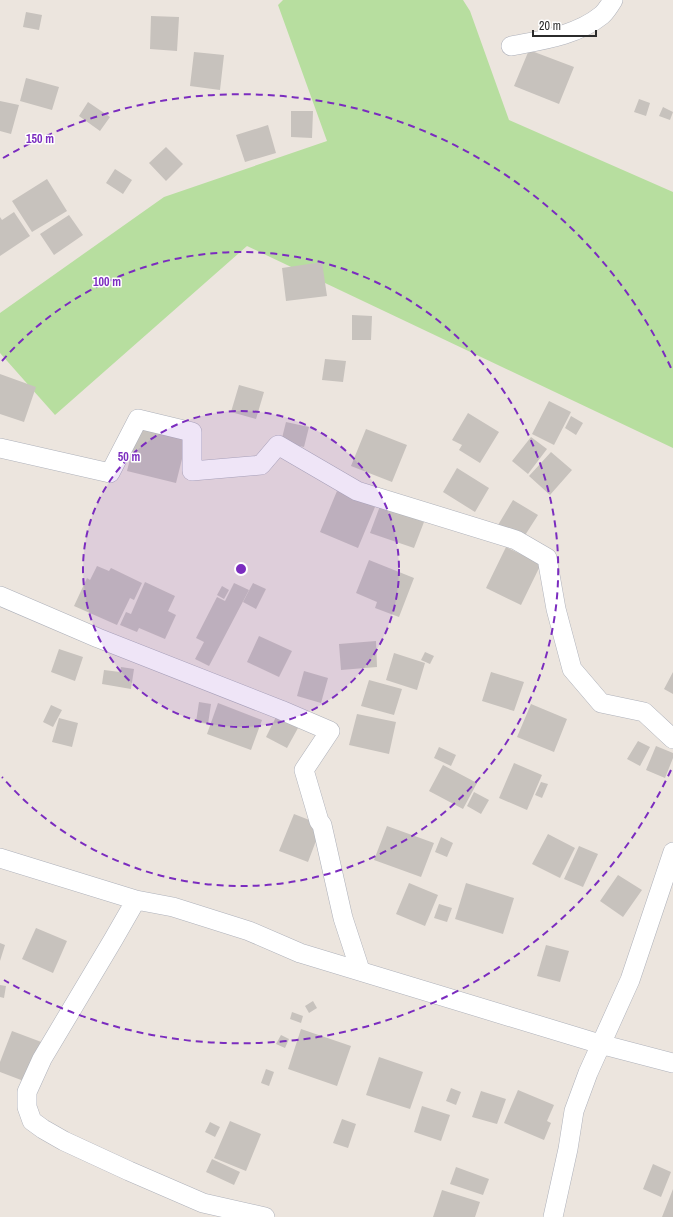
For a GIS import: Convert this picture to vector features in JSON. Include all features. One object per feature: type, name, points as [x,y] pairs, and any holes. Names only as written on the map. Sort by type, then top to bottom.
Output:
[{"type":"street","points":[[511,46],[546,39],[577,30],[603,14],[613,0]]},
{"type":"street","points":[[0,448],[110,473],[138,419],[192,432],[192,471],[261,465],[278,445],[357,491],[516,540],[547,558],[556,609],[572,669],[601,703],[644,712],[673,739]]},
{"type":"street","points":[[0,596],[98,638],[281,710],[330,731],[304,770],[319,821],[322,825],[343,918],[360,970]]},
{"type":"street","points":[[553,1217],[568,1149],[574,1111],[600,1044],[630,980],[673,852]]},
{"type":"street","points":[[0,858],[136,900],[173,908],[249,931],[300,953],[600,1044],[673,1062]]},
{"type":"street","points":[[136,900],[42,1059],[27,1092],[26,1107],[32,1121],[43,1130],[129,1171],[203,1203],[265,1217]]},
{"type":"green space","points":[[283,0],[463,0],[470,11],[509,120],[673,192],[673,448],[247,246],[55,415],[0,353],[0,313],[164,197],[327,141],[278,5]]},
{"type":"building","points":[[26,12],[42,15],[39,30],[23,27]]},
{"type":"building","points":[[151,16],[179,17],[177,51],[150,49]]},
{"type":"building","points":[[529,50],[574,67],[559,104],[514,86]]},
{"type":"building","points":[[194,52],[224,55],[220,90],[190,86]]},
{"type":"building","points":[[26,78],[59,87],[52,110],[20,101]]},
{"type":"building","points":[[639,99],[650,103],[646,116],[634,112]]},
{"type":"building","points":[[0,101],[19,105],[11,134],[0,131]]},
{"type":"building","points":[[88,102],[110,117],[100,131],[79,116]]},
{"type":"building","points":[[663,107],[673,112],[670,120],[659,116]]},
{"type":"building","points":[[291,111],[313,111],[312,138],[291,137]]},
{"type":"building","points":[[268,125],[276,153],[245,162],[236,135]]},
{"type":"building","points":[[166,147],[183,164],[166,181],[149,163]]},
{"type":"building","points":[[115,169],[132,180],[123,194],[106,183]]},
{"type":"building","points":[[47,179],[67,211],[32,232],[12,201]]},
{"type":"building","points":[[14,212],[30,236],[0,256],[0,217],[2,220]]},
{"type":"building","points":[[69,215],[83,235],[54,255],[40,234]]},
{"type":"building","points":[[322,262],[327,296],[286,301],[282,268]]},
{"type":"building","points":[[352,315],[372,316],[371,340],[352,340]]},
{"type":"building","points":[[325,359],[346,361],[343,382],[322,380]]},
{"type":"building","points":[[0,374],[36,387],[24,422],[0,414]]},
{"type":"building","points":[[239,385],[264,392],[256,419],[231,412]]},
{"type":"building","points":[[549,401],[571,412],[554,445],[532,434]]},
{"type":"building","points":[[468,413],[499,432],[480,463],[459,450],[462,445],[452,440]]},
{"type":"building","points":[[571,416],[583,423],[576,435],[565,428]]},
{"type":"building","points":[[286,422],[309,427],[304,447],[281,442]]},
{"type":"building","points":[[138,427],[187,439],[176,483],[127,471]]},
{"type":"building","points":[[366,429],[407,445],[392,482],[351,466]]},
{"type":"building","points":[[531,437],[547,449],[528,474],[512,461]]},
{"type":"building","points":[[551,452],[572,470],[550,495],[529,476]]},
{"type":"building","points":[[457,468],[489,488],[475,512],[443,492]]},
{"type":"building","points":[[337,491],[375,507],[358,548],[320,532]]},
{"type":"building","points":[[513,500],[538,515],[522,540],[498,525]]},
{"type":"building","points":[[380,506],[424,522],[414,548],[370,533]]},
{"type":"building","points":[[506,547],[541,564],[521,605],[486,588]]},
{"type":"building","points":[[369,560],[414,578],[399,617],[375,608],[377,602],[356,593]]},
{"type":"building","points":[[97,566],[109,571],[111,568],[142,583],[134,600],[130,598],[117,625],[74,606],[87,578],[90,580]]},
{"type":"building","points":[[145,582],[175,596],[168,611],[176,615],[165,639],[139,628],[137,632],[120,625],[126,612],[131,614]]},
{"type":"building","points":[[234,583],[249,590],[209,666],[195,659],[204,642],[196,638],[217,597],[225,601]]},
{"type":"building","points":[[253,583],[266,589],[256,609],[243,602]]},
{"type":"building","points":[[222,586],[229,590],[224,599],[217,595]]},
{"type":"building","points":[[259,636],[292,651],[279,677],[247,662]]},
{"type":"building","points":[[376,641],[377,667],[341,670],[339,644]]},
{"type":"building","points":[[59,649],[83,657],[75,681],[51,672]]},
{"type":"building","points":[[425,652],[434,656],[430,664],[421,660]]},
{"type":"building","points":[[394,653],[425,663],[417,690],[386,680]]},
{"type":"building","points":[[121,667],[134,669],[131,689],[102,684],[104,670],[120,672]]},
{"type":"building","points":[[304,671],[328,678],[321,703],[297,696]]},
{"type":"building","points":[[491,672],[524,682],[514,711],[482,701]]},
{"type":"building","points":[[673,672],[673,694],[664,689]]},
{"type":"building","points":[[369,680],[402,689],[394,715],[361,706]]},
{"type":"building","points":[[199,702],[211,704],[208,724],[196,722]]},
{"type":"building","points":[[218,703],[262,720],[251,750],[207,734]]},
{"type":"building","points":[[531,704],[567,719],[554,752],[517,737]]},
{"type":"building","points":[[51,705],[62,710],[53,727],[43,722]]},
{"type":"building","points":[[357,714],[396,722],[389,754],[349,745]]},
{"type":"building","points":[[276,717],[298,728],[287,748],[266,737]]},
{"type":"building","points":[[59,718],[78,723],[72,747],[52,742]]},
{"type":"building","points":[[638,741],[650,747],[640,766],[627,759]]},
{"type":"building","points":[[656,746],[673,753],[673,758],[665,778],[646,770]]},
{"type":"building","points":[[439,747],[456,755],[451,766],[434,758]]},
{"type":"building","points":[[514,763],[542,775],[527,810],[499,798]]},
{"type":"building","points":[[443,765],[477,783],[463,809],[429,791]]},
{"type":"building","points":[[541,782],[548,784],[542,798],[535,795]]},
{"type":"building","points":[[474,792],[489,800],[481,814],[467,806]]},
{"type":"building","points":[[294,814],[322,825],[308,862],[279,851]]},
{"type":"building","points":[[387,826],[434,843],[421,877],[374,860]]},
{"type":"building","points":[[548,834],[575,848],[560,878],[532,864]]},
{"type":"building","points":[[441,837],[453,843],[447,857],[435,852]]},
{"type":"building","points":[[579,846],[598,854],[583,887],[564,879]]},
{"type":"building","points":[[618,875],[642,890],[623,917],[600,901]]},
{"type":"building","points":[[409,883],[438,895],[425,926],[396,914]]},
{"type":"building","points":[[466,883],[514,898],[503,934],[455,919]]},
{"type":"building","points":[[439,904],[452,908],[447,922],[434,918]]},
{"type":"building","points":[[36,928],[67,941],[53,973],[22,959]]},
{"type":"building","points":[[0,943],[5,945],[0,961]]},
{"type":"building","points":[[546,945],[569,951],[560,982],[537,976]]},
{"type":"building","points":[[0,985],[6,986],[4,998],[0,997]]},
{"type":"building","points":[[313,1001],[317,1008],[309,1013],[305,1006]]},
{"type":"building","points":[[292,1012],[303,1016],[301,1023],[290,1019]]},
{"type":"building","points":[[301,1029],[351,1046],[337,1086],[288,1069]]},
{"type":"building","points":[[12,1031],[44,1043],[29,1083],[0,1072],[0,1062]]},
{"type":"building","points":[[281,1035],[289,1039],[285,1048],[276,1044]]},
{"type":"building","points":[[379,1057],[423,1072],[410,1109],[366,1095]]},
{"type":"building","points":[[266,1069],[274,1072],[269,1086],[261,1083]]},
{"type":"building","points":[[451,1088],[461,1092],[456,1105],[446,1101]]},
{"type":"building","points":[[518,1090],[554,1105],[547,1121],[551,1123],[544,1140],[504,1123]]},
{"type":"building","points":[[481,1091],[506,1099],[497,1124],[472,1117]]},
{"type":"building","points":[[422,1106],[450,1115],[441,1141],[414,1132]]},
{"type":"building","points":[[342,1119],[356,1124],[348,1148],[333,1143]]},
{"type":"building","points":[[230,1121],[261,1134],[246,1171],[214,1158]]},
{"type":"building","points":[[210,1122],[220,1127],[215,1137],[205,1132]]},
{"type":"building","points":[[212,1159],[240,1172],[234,1185],[206,1172]]},
{"type":"building","points":[[653,1164],[671,1172],[661,1197],[643,1189]]},
{"type":"building","points":[[456,1167],[489,1179],[483,1195],[450,1184]]},
{"type":"building","points":[[673,1189],[673,1217],[662,1217]]},
{"type":"building","points":[[442,1190],[480,1202],[475,1217],[433,1217]]}]
